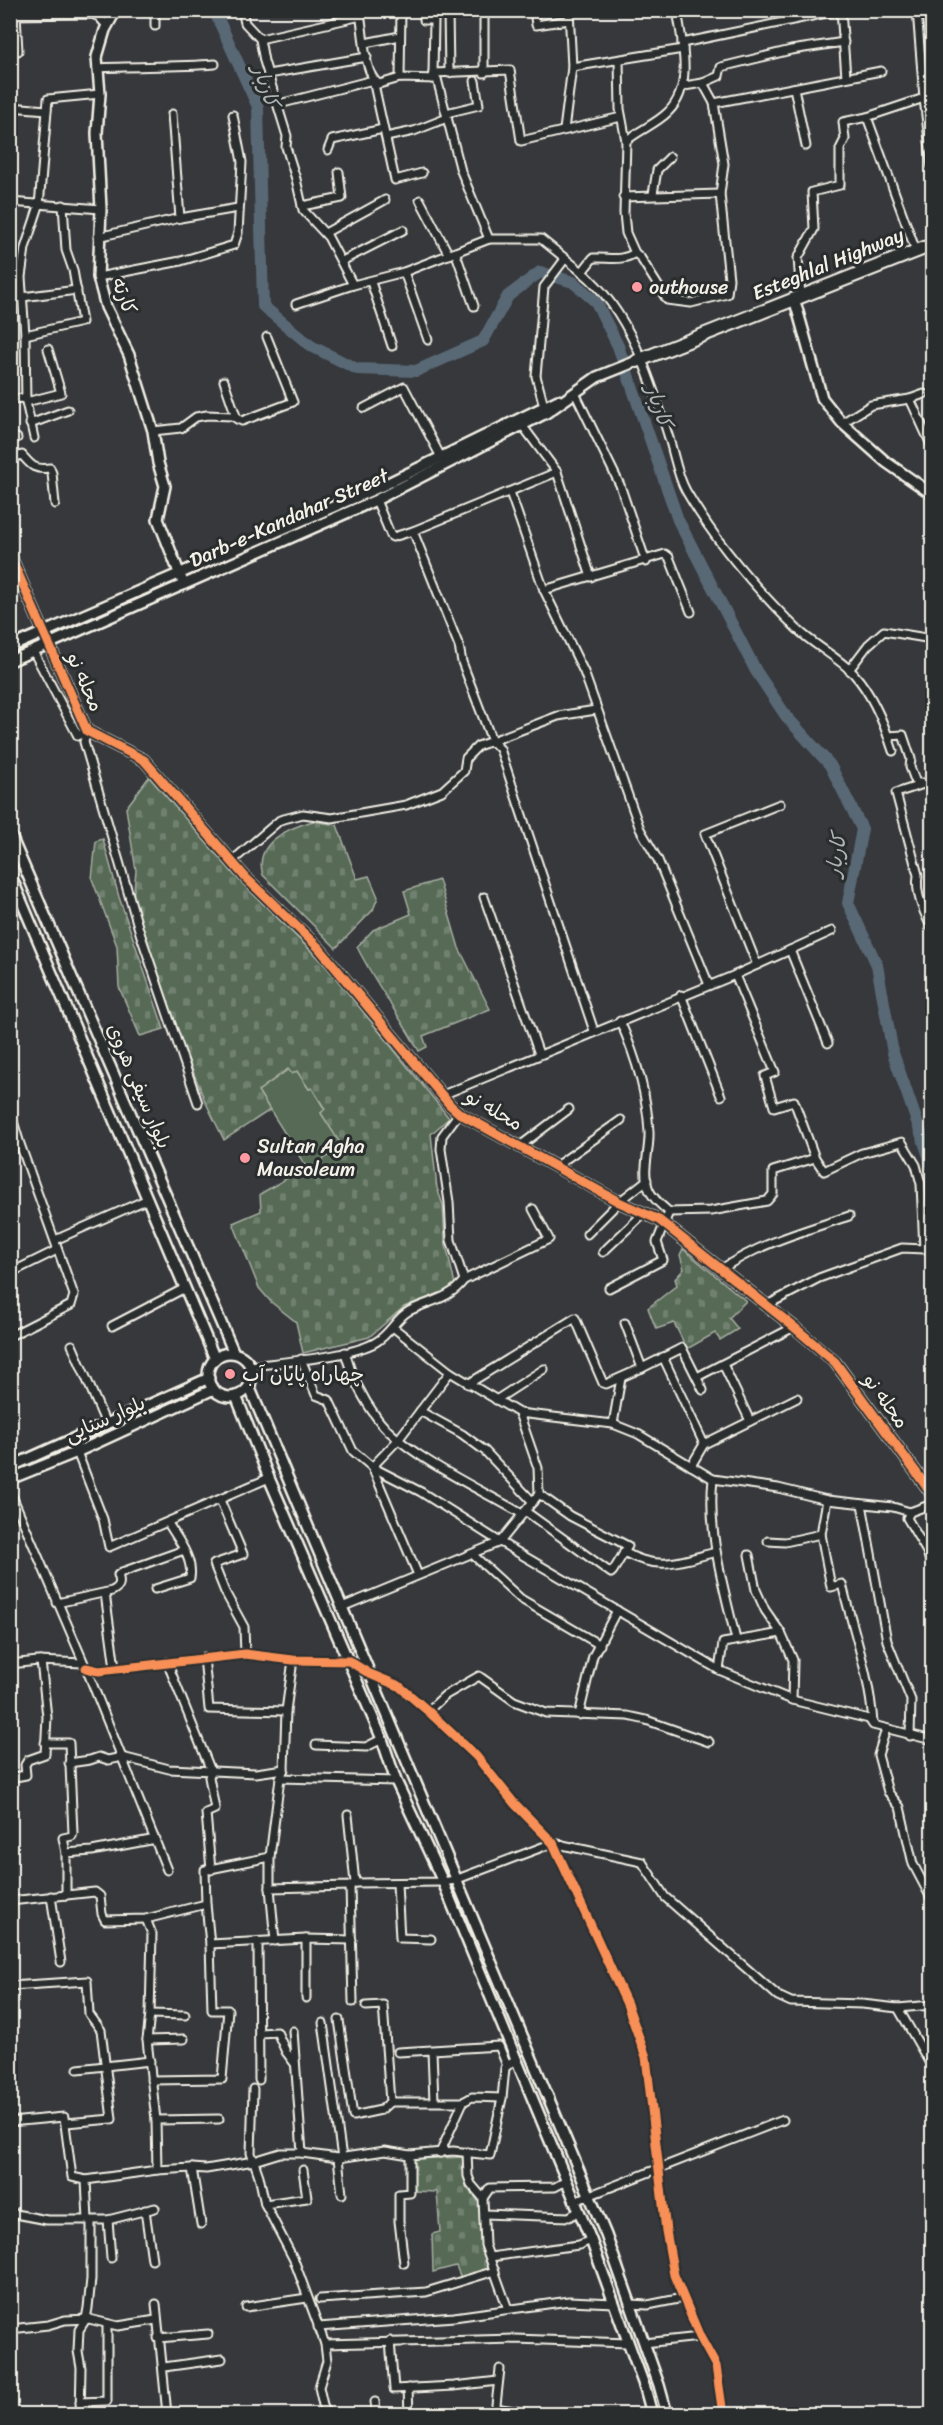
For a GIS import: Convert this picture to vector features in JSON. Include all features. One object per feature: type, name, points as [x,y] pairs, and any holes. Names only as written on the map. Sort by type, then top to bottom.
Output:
[{"type":"highway","name":"Esteghlal Highway","points":[[640,360],[933,245]]},
{"type":"street","points":[[106,10],[115,10]]},
{"type":"street","name":"کارته","points":[[115,10],[97,57],[100,94],[97,133],[101,209],[98,277],[106,307],[129,355],[153,431],[158,464],[165,486],[158,519],[184,584]]},
{"type":"street","points":[[142,10],[154,11],[155,26]]},
{"type":"street","points":[[242,10],[245,22],[260,39],[268,74],[279,104],[287,136],[286,147],[297,179],[303,210],[325,233],[353,285]]},
{"type":"street","points":[[400,78],[401,10]]},
{"type":"street","points":[[424,10],[424,20],[434,20],[432,76]]},
{"type":"street","points":[[448,10],[449,73]]},
{"type":"street","points":[[484,10],[484,73]]},
{"type":"street","points":[[534,10],[536,25],[569,20]]},
{"type":"street","points":[[564,130],[572,67],[569,10]]},
{"type":"street","points":[[626,141],[670,111],[684,86],[677,10]]},
{"type":"street","points":[[572,67],[619,60],[841,10],[846,77]]},
{"type":"street","points":[[917,10],[924,98],[929,107],[933,167]]},
{"type":"street","points":[[260,39],[360,13],[368,70],[373,80],[394,180],[422,173]]},
{"type":"street","points":[[18,51],[13,15],[92,14],[99,17],[107,26]]},
{"type":"street","points":[[365,43],[400,36]]},
{"type":"street","points":[[684,86],[703,83],[719,76],[721,67],[790,50],[844,42]]},
{"type":"street","points":[[268,74],[367,57]]},
{"type":"street","points":[[619,60],[621,117],[626,141],[623,197],[626,233],[635,253],[640,256],[667,300],[691,303],[727,294],[729,279],[720,194],[724,164],[714,103],[703,83]]},
{"type":"street","points":[[97,68],[158,64],[185,66],[215,64]]},
{"type":"street","points":[[279,104],[373,80],[379,84],[400,78],[510,70],[521,141],[621,117]]},
{"type":"street","points":[[714,103],[881,71]]},
{"type":"street","points":[[432,76],[437,79],[461,171],[489,240]]},
{"type":"street","points":[[328,150],[332,141],[414,131],[446,116],[479,105],[475,81]]},
{"type":"street","points":[[794,88],[806,146]]},
{"type":"street","points":[[34,438],[26,400],[26,335],[21,278],[25,248],[39,206],[48,99],[100,94]]},
{"type":"street","points":[[924,98],[867,117],[843,122],[845,139],[840,149],[840,184],[812,192],[814,229],[798,258],[798,297],[822,398],[842,423],[886,462],[933,494]]},
{"type":"street","points":[[10,107],[47,110]]},
{"type":"street","points":[[172,114],[180,218]]},
{"type":"street","points":[[98,277],[181,261],[234,245],[238,233],[242,162],[233,115]]},
{"type":"street","points":[[867,117],[916,250]]},
{"type":"street","points":[[653,195],[657,170],[670,157]]},
{"type":"street","points":[[302,206],[342,198],[339,172]]},
{"type":"street","points":[[623,197],[720,194]]},
{"type":"street","points":[[325,233],[385,200]]},
{"type":"street","points":[[420,200],[452,254],[474,306]]},
{"type":"street","points":[[10,202],[101,209]]},
{"type":"street","points":[[26,335],[82,322],[77,290],[66,250],[63,205]]},
{"type":"street","points":[[98,237],[180,218],[238,208]]},
{"type":"street","points":[[342,261],[403,230]]},
{"type":"street","points":[[296,304],[353,285],[404,272],[489,240],[541,239],[563,261],[592,280],[618,316],[640,360],[685,489],[724,549],[798,630],[849,670],[870,693],[893,750]]},
{"type":"street","points":[[582,272],[593,258],[627,258],[635,253]]},
{"type":"street","points":[[544,410],[537,376],[544,287],[563,261]]},
{"type":"street","points":[[404,272],[428,340]]},
{"type":"street","points":[[371,282],[392,346]]},
{"type":"street","points":[[22,297],[77,290]]},
{"type":"street","points":[[153,431],[181,428],[196,417],[207,415],[232,416],[243,421],[293,402],[267,337]]},
{"type":"street","points":[[10,399],[26,400],[61,393],[48,349]]},
{"type":"street","name":"Darb-e-Kandahar Street","points":[[10,661],[376,500],[442,461],[575,393],[597,377],[640,360]]},
{"type":"street","points":[[224,381],[237,419]]},
{"type":"street","points":[[364,408],[404,387],[442,461]]},
{"type":"street","points":[[575,393],[620,485],[646,562]]},
{"type":"street","points":[[842,423],[871,405],[910,399],[924,394]]},
{"type":"street","points":[[910,399],[933,447]]},
{"type":"street","points":[[30,424],[68,410]]},
{"type":"street","name":"Darb-e-Kandahar Street","points":[[10,647],[442,461],[522,425],[544,410]]},
{"type":"street","points":[[522,425],[557,472],[591,578]]},
{"type":"street","points":[[10,459],[22,455],[28,465],[34,469],[50,468],[55,504]]},
{"type":"street","points":[[376,500],[393,537],[557,472]]},
{"type":"street","points":[[510,492],[544,590],[584,672],[640,829],[658,860],[709,985]]},
{"type":"street","points":[[413,531],[459,646],[462,662],[492,741],[500,749],[594,1031]]},
{"type":"street","name":"محله نو","points":[[10,555],[87,731],[144,760],[231,862],[319,948],[440,1096],[459,1113],[619,1202],[664,1224],[794,1327],[835,1362],[933,1494]]},
{"type":"street","points":[[544,590],[668,555],[690,612]]},
{"type":"street","points":[[849,670],[868,645],[884,631],[933,639]]},
{"type":"street","points":[[33,651],[78,736],[87,731]]},
{"type":"street","points":[[231,862],[280,820],[303,814],[332,818],[406,805],[441,791],[464,771],[466,758],[478,746],[558,716],[597,710]]},
{"type":"street","points":[[87,731],[84,742],[140,933],[198,1103]]},
{"type":"street","points":[[888,736],[903,735],[916,783],[930,783]]},
{"type":"street","points":[[930,783],[896,793],[918,875],[916,886],[920,903],[933,929]]},
{"type":"street","points":[[757,965],[705,834],[780,804]]},
{"type":"street","name":"بلوار سیفی هروی","points":[[10,834],[234,1353]]},
{"type":"street","name":"بلوار سیفی هروی","points":[[10,874],[215,1359]]},
{"type":"street","points":[[484,897],[539,1054]]},
{"type":"street","points":[[27,912],[41,906]]},
{"type":"street","points":[[440,1096],[681,995],[735,975],[831,932]]},
{"type":"street","points":[[790,950],[828,1043]]},
{"type":"street","points":[[735,975],[775,1072],[765,1076],[774,1107],[794,1101],[815,1158],[824,1171],[862,1153],[902,1142],[916,1165],[921,1184],[924,1249],[902,1248],[819,1278],[766,1305]]},
{"type":"street","points":[[681,995],[721,1096]]},
{"type":"street","points":[[620,1021],[638,1063],[648,1107],[650,1136],[646,1180],[648,1190],[669,1212],[711,1211],[767,1201],[773,1194],[773,1171],[815,1158]]},
{"type":"street","points":[[520,1146],[569,1109]]},
{"type":"street","points":[[10,1112],[74,1295],[71,1305],[10,1336]]},
{"type":"street","points":[[459,1113],[442,1136],[441,1149],[449,1202],[451,1240],[464,1280]]},
{"type":"street","points":[[556,1166],[621,1120]]},
{"type":"street","points":[[129,1155],[146,1148]]},
{"type":"street","points":[[587,1234],[619,1202],[646,1180]]},
{"type":"street","points":[[55,1240],[148,1199]]},
{"type":"street","points":[[251,1366],[345,1352],[377,1342],[408,1312],[453,1293],[464,1280],[548,1240],[533,1209]]},
{"type":"street","points":[[609,1288],[663,1260],[657,1242],[669,1212]]},
{"type":"street","points":[[603,1252],[644,1213]]},
{"type":"street","points":[[720,1270],[743,1254],[771,1242],[849,1216]]},
{"type":"street","points":[[10,1273],[57,1250]]},
{"type":"street","points":[[112,1326],[185,1288]]},
{"type":"street","points":[[468,1384],[575,1318],[603,1383],[621,1378],[682,1348],[703,1390]]},
{"type":"street","points":[[625,1323],[642,1368]]},
{"type":"street","points":[[697,1377],[794,1327]]},
{"type":"street","points":[[394,1328],[450,1372],[519,1413],[613,1424],[638,1434],[712,1479],[778,1488],[826,1500],[893,1507],[910,1512],[933,1504]]},
{"type":"street","points":[[72,1345],[106,1424]]},
{"type":"street","points":[[345,1352],[363,1395],[377,1419],[398,1440],[524,1513],[611,1573],[628,1546],[563,1512],[539,1494]]},
{"type":"street","points":[[234,1353],[241,1355],[251,1366],[252,1380],[249,1386],[236,1396],[224,1395],[214,1389],[209,1378],[211,1364],[221,1355],[234,1353]]},
{"type":"street","points":[[663,1357],[704,1444]]},
{"type":"street","points":[[301,1359],[316,1395],[329,1400],[353,1451],[372,1467],[421,1492],[500,1542],[720,1670],[792,1700],[869,1719],[873,1725],[909,1736],[933,1740]]},
{"type":"street","points":[[723,1364],[750,1421]]},
{"type":"street","points":[[496,1400],[544,1369]]},
{"type":"street","points":[[372,1467],[398,1440],[450,1372]]},
{"type":"street","name":"بلوار سنایی","points":[[10,1467],[209,1378]]},
{"type":"street","points":[[613,1424],[621,1378]]},
{"type":"street","points":[[249,1386],[589,2195],[644,2343],[667,2415]]},
{"type":"street","name":"بلوار سنایی","points":[[10,1479],[77,1452],[214,1389]]},
{"type":"street","points":[[236,1396],[382,1739],[396,1781],[443,1882],[591,2240],[652,2415]]},
{"type":"street","points":[[691,1466],[704,1444],[797,1398]]},
{"type":"street","points":[[420,1411],[462,1434],[485,1451],[533,1502]]},
{"type":"street","points":[[342,1607],[500,1542],[539,1494],[536,1459],[529,1446],[519,1413]]},
{"type":"street","points":[[77,1452],[103,1519],[109,1547],[270,1478]]},
{"type":"street","points":[[372,1467],[418,1575]]},
{"type":"street","points":[[712,1479],[710,1504],[716,1552],[736,1640]]},
{"type":"street","points":[[277,1496],[292,1490]]},
{"type":"street","points":[[10,1491],[167,1870]]},
{"type":"street","points":[[220,1500],[243,1554],[214,1564],[225,1592],[244,1627],[245,1654]]},
{"type":"street","points":[[826,1500],[821,1534],[831,1587],[842,1584],[871,1693],[873,1725]]},
{"type":"street","points":[[861,1504],[887,1641],[911,1700],[909,1736]]},
{"type":"street","points":[[910,1512],[908,1518],[933,1568]]},
{"type":"street","points":[[156,1589],[190,1578],[192,1569],[168,1523]]},
{"type":"street","points":[[768,1541],[784,1542],[821,1534]]},
{"type":"street","points":[[57,1603],[105,1593],[119,1587],[118,1575],[122,1572],[184,1550]]},
{"type":"street","points":[[624,1552],[636,1559],[660,1565],[716,1552]]},
{"type":"street","points":[[472,1554],[521,1599],[600,1645]]},
{"type":"street","points":[[749,1554],[756,1590],[765,1610],[781,1633],[793,1660],[792,1700]]},
{"type":"street","points":[[105,1593],[115,1668]]},
{"type":"street","points":[[579,1715],[593,1656],[617,1610]]},
{"type":"street","points":[[720,1670],[723,1643],[781,1633]]},
{"type":"street","points":[[10,1664],[41,1661],[84,1666],[99,1671],[245,1654],[293,1660],[349,1661],[370,1674],[399,1686],[476,1756],[514,1803],[553,1843],[627,2004],[646,2057],[666,2231],[674,2275],[700,2337],[716,2366],[723,2415]]},
{"type":"street","points":[[204,1657],[209,1709],[286,1711]]},
{"type":"street","points":[[275,1941],[270,1888],[270,1857],[280,1778],[284,1769],[286,1711],[293,1660]]},
{"type":"street","points":[[10,1778],[26,1775],[25,1765],[28,1760],[45,1754],[47,1717],[41,1661]]},
{"type":"street","points":[[167,1662],[211,1771],[209,1777],[215,1809],[206,1813],[211,1870]]},
{"type":"street","points":[[428,1711],[450,1692],[480,1676],[514,1701],[546,1713],[637,1718],[709,1742]]},
{"type":"street","points":[[886,1729],[878,1755],[888,1792],[900,1808],[913,1864],[933,1900]]},
{"type":"street","points":[[316,1745],[366,1747],[382,1739]]},
{"type":"street","points":[[45,1743],[69,1743],[73,1833],[72,1836],[63,1838],[66,1852],[66,1895]]},
{"type":"street","points":[[69,1763],[99,1757],[108,1760],[122,1757],[169,1769],[268,1773],[284,1769]]},
{"type":"street","points":[[280,1778],[396,1781]]},
{"type":"street","points":[[348,1815],[353,1885],[353,2002]]},
{"type":"street","points":[[66,1852],[92,1851],[156,1839]]},
{"type":"street","points":[[270,1888],[443,1882],[455,1880],[553,1843],[642,1862],[664,1897],[778,1996],[791,2002],[862,2004],[898,2008],[933,2005]]},
{"type":"street","points":[[151,2080],[222,2079],[228,2010],[212,2010],[204,1871],[270,1857]]},
{"type":"street","points":[[397,1884],[400,1938],[431,1939]]},
{"type":"street","points":[[10,1901],[98,1893],[102,1914],[108,1921],[146,1919],[206,1904]]},
{"type":"street","points":[[51,1896],[61,1962]]},
{"type":"street","points":[[146,1919],[152,1934],[147,2040],[156,2120],[157,2170]]},
{"type":"street","points":[[210,1944],[306,1939],[352,1940]]},
{"type":"street","points":[[306,1939],[306,1998]]},
{"type":"street","points":[[258,1942],[259,2080]]},
{"type":"street","points":[[10,1986],[87,1981],[89,2013],[101,2030],[112,2119],[66,2123]]},
{"type":"street","points":[[366,2006],[384,2005],[390,2102]]},
{"type":"street","points":[[898,2008],[933,2067]]},
{"type":"street","points":[[150,2014],[185,2015]]},
{"type":"street","points":[[339,2020],[353,2116],[381,2110],[390,2102],[463,2102],[472,2097],[502,2098]]},
{"type":"street","points":[[323,2023],[340,2158],[342,2194]]},
{"type":"street","points":[[293,2031],[302,2153]]},
{"type":"street","points":[[260,2033],[278,2032],[286,2052],[296,2064]]},
{"type":"street","points":[[147,2040],[184,2039]]},
{"type":"street","points":[[10,2122],[64,2117],[72,2177],[86,2180],[157,2170],[206,2169],[254,2161],[280,2153],[302,2153],[340,2158],[385,2151],[410,2155],[467,2152],[489,2155],[507,2066],[499,2046],[432,2052],[398,2052]]},
{"type":"street","points":[[432,2052],[434,2101]]},
{"type":"street","points":[[507,2066],[516,2058]]},
{"type":"street","points":[[78,2069],[150,2061]]},
{"type":"street","points":[[253,2089],[251,2153],[265,2204],[294,2260],[325,2344],[327,2361],[319,2387],[325,2415]]},
{"type":"street","points":[[441,2153],[463,2102]]},
{"type":"street","points":[[156,2120],[219,2119]]},
{"type":"street","points":[[575,2201],[783,2120]]},
{"type":"street","points":[[467,2152],[468,2176],[471,2184],[483,2198],[485,2245],[508,2309]]},
{"type":"street","points":[[404,2263],[399,2221],[399,2194],[410,2193],[410,2155]]},
{"type":"street","points":[[192,2168],[201,2224]]},
{"type":"street","points":[[265,2204],[307,2198],[303,2170]]},
{"type":"street","points":[[80,2415],[79,2330],[86,2319],[92,2247],[86,2180]]},
{"type":"street","points":[[483,2198],[490,2188],[555,2187],[566,2181]]},
{"type":"street","points":[[10,2213],[47,2220],[108,2220],[155,2208]]},
{"type":"street","points":[[145,2210],[152,2260]]},
{"type":"street","points":[[485,2214],[569,2217],[579,2211]]},
{"type":"street","points":[[108,2220],[111,2258]]},
{"type":"street","points":[[490,2257],[579,2245],[591,2240]]},
{"type":"street","points":[[320,2299],[426,2292],[495,2271]]},
{"type":"street","points":[[246,2307],[307,2298]]},
{"type":"street","points":[[630,2304],[648,2305],[683,2298]]},
{"type":"street","points":[[318,2327],[454,2317],[569,2301],[614,2303]]},
{"type":"street","points":[[156,2304],[167,2415]]},
{"type":"street","points":[[10,2329],[48,2325],[65,2320],[86,2319],[118,2326],[156,2320]]},
{"type":"street","points":[[80,2402],[107,2401],[107,2325]]},
{"type":"street","points":[[158,2338],[208,2334]]},
{"type":"street","points":[[644,2343],[700,2337]]},
{"type":"street","points":[[325,2344],[515,2339],[628,2343]]},
{"type":"street","points":[[390,2341],[394,2389],[498,2381]]},
{"type":"street","points":[[164,2367],[222,2359]]},
{"type":"street","points":[[500,2369],[495,2411],[534,2415]]},
{"type":"street","points":[[408,2388],[409,2415]]},
{"type":"street","points":[[375,2402],[376,2415]]},
{"type":"green space","points":[[149,777],[237,878],[327,967],[449,1118],[431,1134],[437,1188],[443,1205],[445,1241],[455,1284],[451,1289],[404,1307],[369,1337],[303,1353],[296,1322],[271,1302],[259,1288],[233,1223],[261,1211],[260,1194],[306,1167],[308,1170],[342,1146],[321,1113],[325,1109],[312,1088],[309,1089],[297,1071],[292,1074],[288,1069],[258,1091],[270,1110],[224,1140],[186,1054],[133,899],[136,871],[126,808]]},
{"type":"green space","points":[[313,821],[337,825],[357,879],[369,876],[378,897],[373,910],[336,948],[263,875],[261,864],[263,854],[275,839],[293,828]]},
{"type":"green space","points":[[103,839],[119,897],[164,1029],[140,1036],[119,987],[117,946],[92,879],[96,841]]},
{"type":"green space","points":[[439,880],[459,948],[490,1009],[423,1036],[427,1047],[419,1051],[357,947],[373,930],[411,914],[404,891]]},
{"type":"green space","points":[[289,1069],[297,1071],[309,1089],[312,1088],[325,1110],[321,1113],[343,1146],[308,1170],[258,1091]]},
{"type":"green space","points":[[683,1249],[746,1301],[729,1318],[738,1329],[720,1340],[715,1333],[687,1349],[674,1323],[656,1329],[648,1308],[677,1285],[675,1279],[684,1269],[680,1255]]},
{"type":"green space","points":[[464,2157],[466,2187],[479,2202],[482,2214],[481,2249],[490,2269],[461,2278],[456,2266],[433,2272],[432,2234],[440,2232],[437,2192],[412,2191],[413,2159]]},
{"type":"waterway","name":"کاربار","points":[[214,10],[258,107],[263,306],[311,346],[357,369],[416,371],[483,341],[508,296],[540,272],[573,282],[596,302],[618,346],[678,520],[756,671],[786,716],[830,765],[862,829],[848,903],[877,965],[893,1053],[932,1165]]},
{"type":"cycle path","points":[[10,555],[87,731],[144,760],[246,878],[319,948],[450,1105],[459,1113],[619,1202],[659,1220],[794,1327],[835,1362],[932,1494]]},
{"type":"cycle path","points":[[86,1668],[99,1671],[245,1654],[293,1660],[349,1661],[370,1674],[399,1686],[428,1711],[476,1756],[514,1803],[553,1843],[627,2004],[646,2057],[666,2231],[674,2275],[700,2337],[716,2366],[723,2414]]},
{"type":"place","name":"outhouse","points":[[637,287]]},
{"type":"place","name":"Sultan Agha Mausoleum","points":[[245,1158]]},
{"type":"place","name":"چهاراه پایان آب","points":[[230,1374]]}]
